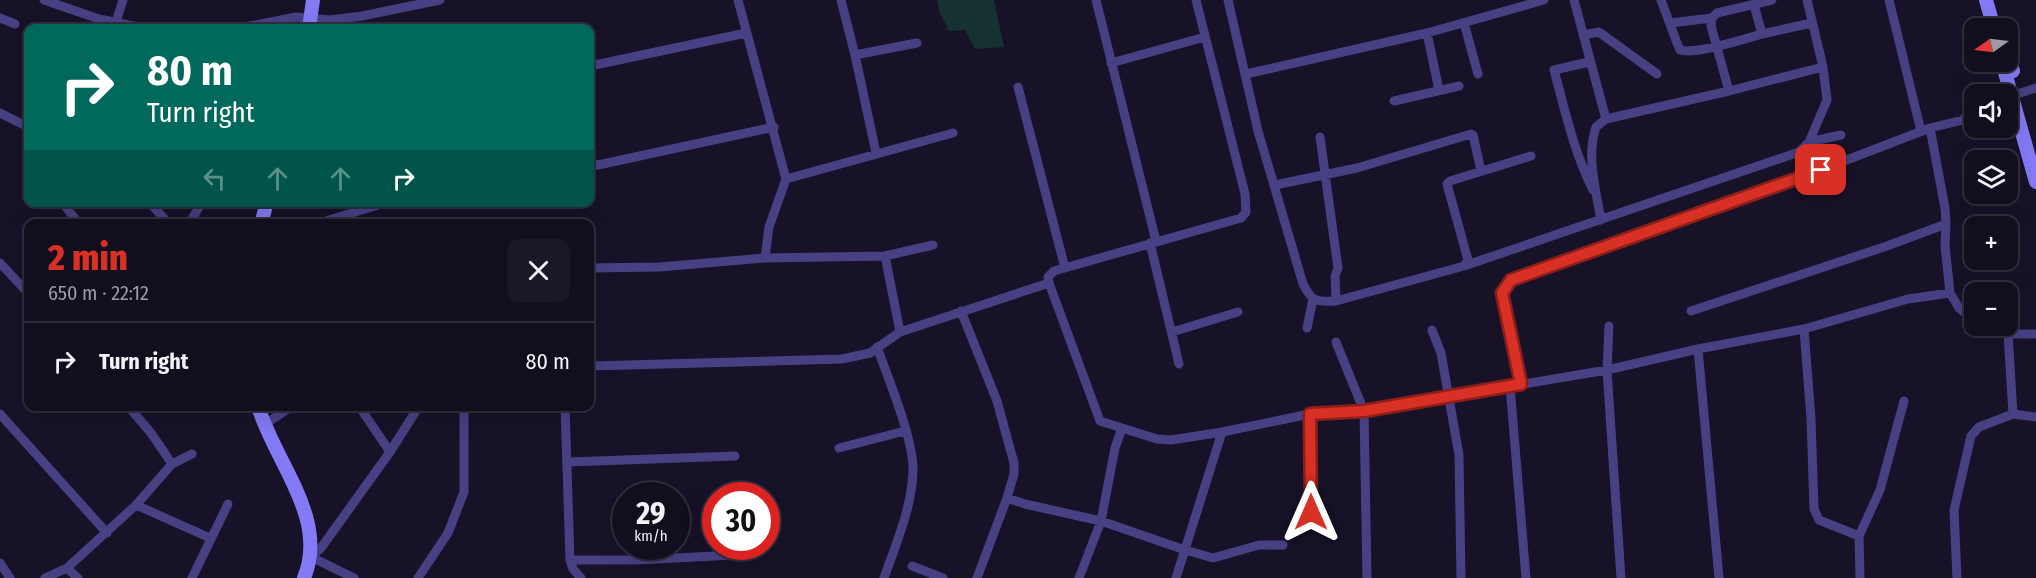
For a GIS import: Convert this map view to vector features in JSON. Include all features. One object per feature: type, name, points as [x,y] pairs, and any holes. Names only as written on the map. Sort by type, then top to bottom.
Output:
[{"type":"street","points":[[44,0],[99,19],[125,24]]},
{"type":"street","points":[[116,22],[123,0]]},
{"type":"street","points":[[310,23],[313,0]]},
{"type":"street","points":[[259,24],[296,16],[310,23],[440,0]]},
{"type":"street","points":[[738,0],[774,127],[786,179],[769,227],[765,258]]},
{"type":"street","points":[[841,0],[876,153]]},
{"type":"street","points":[[1096,0],[1179,364]]},
{"type":"street","points":[[1196,0],[1245,194],[1246,212],[1237,219],[1050,274],[1049,283],[1100,421],[1157,439],[1172,440],[1310,414],[1364,411],[1607,370],[1698,349],[1804,329],[1908,299],[1950,293]]},
{"type":"street","points":[[1228,0],[1258,131],[1303,284],[1313,299],[1320,302],[1336,301],[1464,266],[1799,152],[1809,142],[1827,100],[1823,66],[1807,0]]},
{"type":"street","points":[[1246,74],[1427,33],[1464,23],[1515,4],[1544,0]]},
{"type":"street","points":[[1574,0],[1606,119]]},
{"type":"street","points":[[1661,0],[1680,50],[1686,52],[1812,23]]},
{"type":"street","points":[[1670,23],[1712,18],[1718,13],[1768,0]]},
{"type":"street","points":[[1889,0],[1926,130],[1945,208],[1945,245],[1950,293],[1964,312]]},
{"type":"street","points":[[1986,0],[1991,18]]},
{"type":"street","points":[[1994,0],[1998,18]]},
{"type":"street","points":[[1754,4],[1762,34]]},
{"type":"street","points":[[0,18],[15,24]]},
{"type":"street","points":[[1712,18],[1711,26],[1729,91]]},
{"type":"street","points":[[1464,23],[1478,74]]},
{"type":"street","points":[[1582,35],[1599,32],[1657,74]]},
{"type":"street","points":[[594,65],[746,33]]},
{"type":"street","points":[[1427,33],[1439,90]]},
{"type":"street","points":[[1111,63],[1205,37]]},
{"type":"street","points":[[855,55],[917,43]]},
{"type":"street","points":[[1589,62],[1554,70],[1572,139],[1583,169],[1598,198]]},
{"type":"street","points":[[1601,220],[1592,143],[1596,127],[1606,119],[1729,91],[1823,66]]},
{"type":"street","points":[[1394,101],[1459,86]]},
{"type":"street","points":[[1018,87],[1065,268]]},
{"type":"street","points":[[2018,94],[2036,88]]},
{"type":"street","points":[[2018,108],[2036,150]]},
{"type":"street","points":[[0,113],[24,125]]},
{"type":"street","points":[[2018,115],[2036,182]]},
{"type":"street","points":[[1521,384],[1502,293],[1511,280],[1926,130],[1964,119]]},
{"type":"street","points":[[594,164],[774,127]]},
{"type":"street","points":[[786,179],[953,134]]},
{"type":"street","points":[[1275,185],[1324,176],[1471,134],[1481,171]]},
{"type":"street","points":[[1809,142],[1840,135]]},
{"type":"street","points":[[1320,137],[1338,268],[1335,276],[1336,301]]},
{"type":"street","points":[[1464,266],[1468,260],[1447,184],[1450,181],[1531,156]]},
{"type":"street","points":[[66,207],[76,219]]},
{"type":"street","points":[[154,207],[164,219]]},
{"type":"street","points":[[332,219],[371,207]]},
{"type":"street","points":[[1691,311],[1946,224]]},
{"type":"street","points":[[594,268],[660,267],[765,258],[885,256],[933,245]]},
{"type":"street","points":[[885,256],[900,332]]},
{"type":"street","points":[[0,263],[24,289]]},
{"type":"street","points":[[594,366],[842,359],[862,356],[900,332],[1049,283]]},
{"type":"street","points":[[1307,328],[1313,299]]},
{"type":"street","points":[[961,311],[997,401],[1014,463],[1014,474],[1007,498],[977,578]]},
{"type":"street","points":[[1172,332],[1238,312]]},
{"type":"street","points":[[1610,326],[1607,370],[1621,578]]},
{"type":"street","points":[[1804,329],[1811,419],[1814,509],[1819,520],[1859,536]]},
{"type":"street","points":[[1432,330],[1441,353],[1459,455],[1461,578]]},
{"type":"street","points":[[2018,334],[2036,334]]},
{"type":"street","points":[[2008,336],[2013,414]]},
{"type":"street","points":[[1336,342],[1364,411],[1367,578]]},
{"type":"street","points":[[877,347],[912,455],[913,471],[898,540],[884,578]]},
{"type":"street","points":[[1698,349],[1719,578]]},
{"type":"street","points":[[1510,386],[1526,578]]},
{"type":"street","points":[[1860,578],[1859,536],[1880,490],[1904,401]]},
{"type":"street","points":[[132,411],[172,464]]},
{"type":"street","points":[[260,411],[302,504],[308,525],[311,557],[304,578]]},
{"type":"street","points":[[264,425],[285,411]]},
{"type":"street","points":[[362,411],[390,452]]},
{"type":"street","points":[[311,557],[321,548],[390,452],[416,411]]},
{"type":"street","points":[[418,578],[448,533],[465,492],[464,411]]},
{"type":"street","points":[[565,411],[570,560],[573,569],[581,578]]},
{"type":"street","points":[[0,414],[106,533]]},
{"type":"street","points":[[1310,414],[1311,512]]},
{"type":"street","points":[[1957,578],[1954,510],[1971,436],[1978,427],[2013,414],[2036,417]]},
{"type":"street","points":[[1079,578],[1101,521],[1115,448],[1122,428]]},
{"type":"street","points":[[838,448],[905,431]]},
{"type":"street","points":[[1176,578],[1222,432]]},
{"type":"street","points":[[45,578],[67,568],[136,505],[172,464],[192,454]]},
{"type":"street","points":[[568,462],[735,456]]},
{"type":"street","points":[[1007,498],[1101,521],[1213,558],[1259,545],[1283,545]]},
{"type":"street","points":[[192,578],[228,504]]},
{"type":"street","points":[[136,505],[210,538]]},
{"type":"street","points":[[311,557],[354,578]]},
{"type":"street","points":[[570,560],[702,557]]},
{"type":"street","points":[[0,563],[10,578]]},
{"type":"street","points":[[912,567],[943,578]]},
{"type":"street","points":[[67,568],[78,578]]},
{"type":"green space","points":[[937,0],[994,0],[1004,47],[975,49],[965,30],[949,31],[939,11]]},
{"type":"route","points":[[1311,512],[1310,414],[1364,411],[1521,384],[1502,293],[1511,280],[1821,170]]}]
